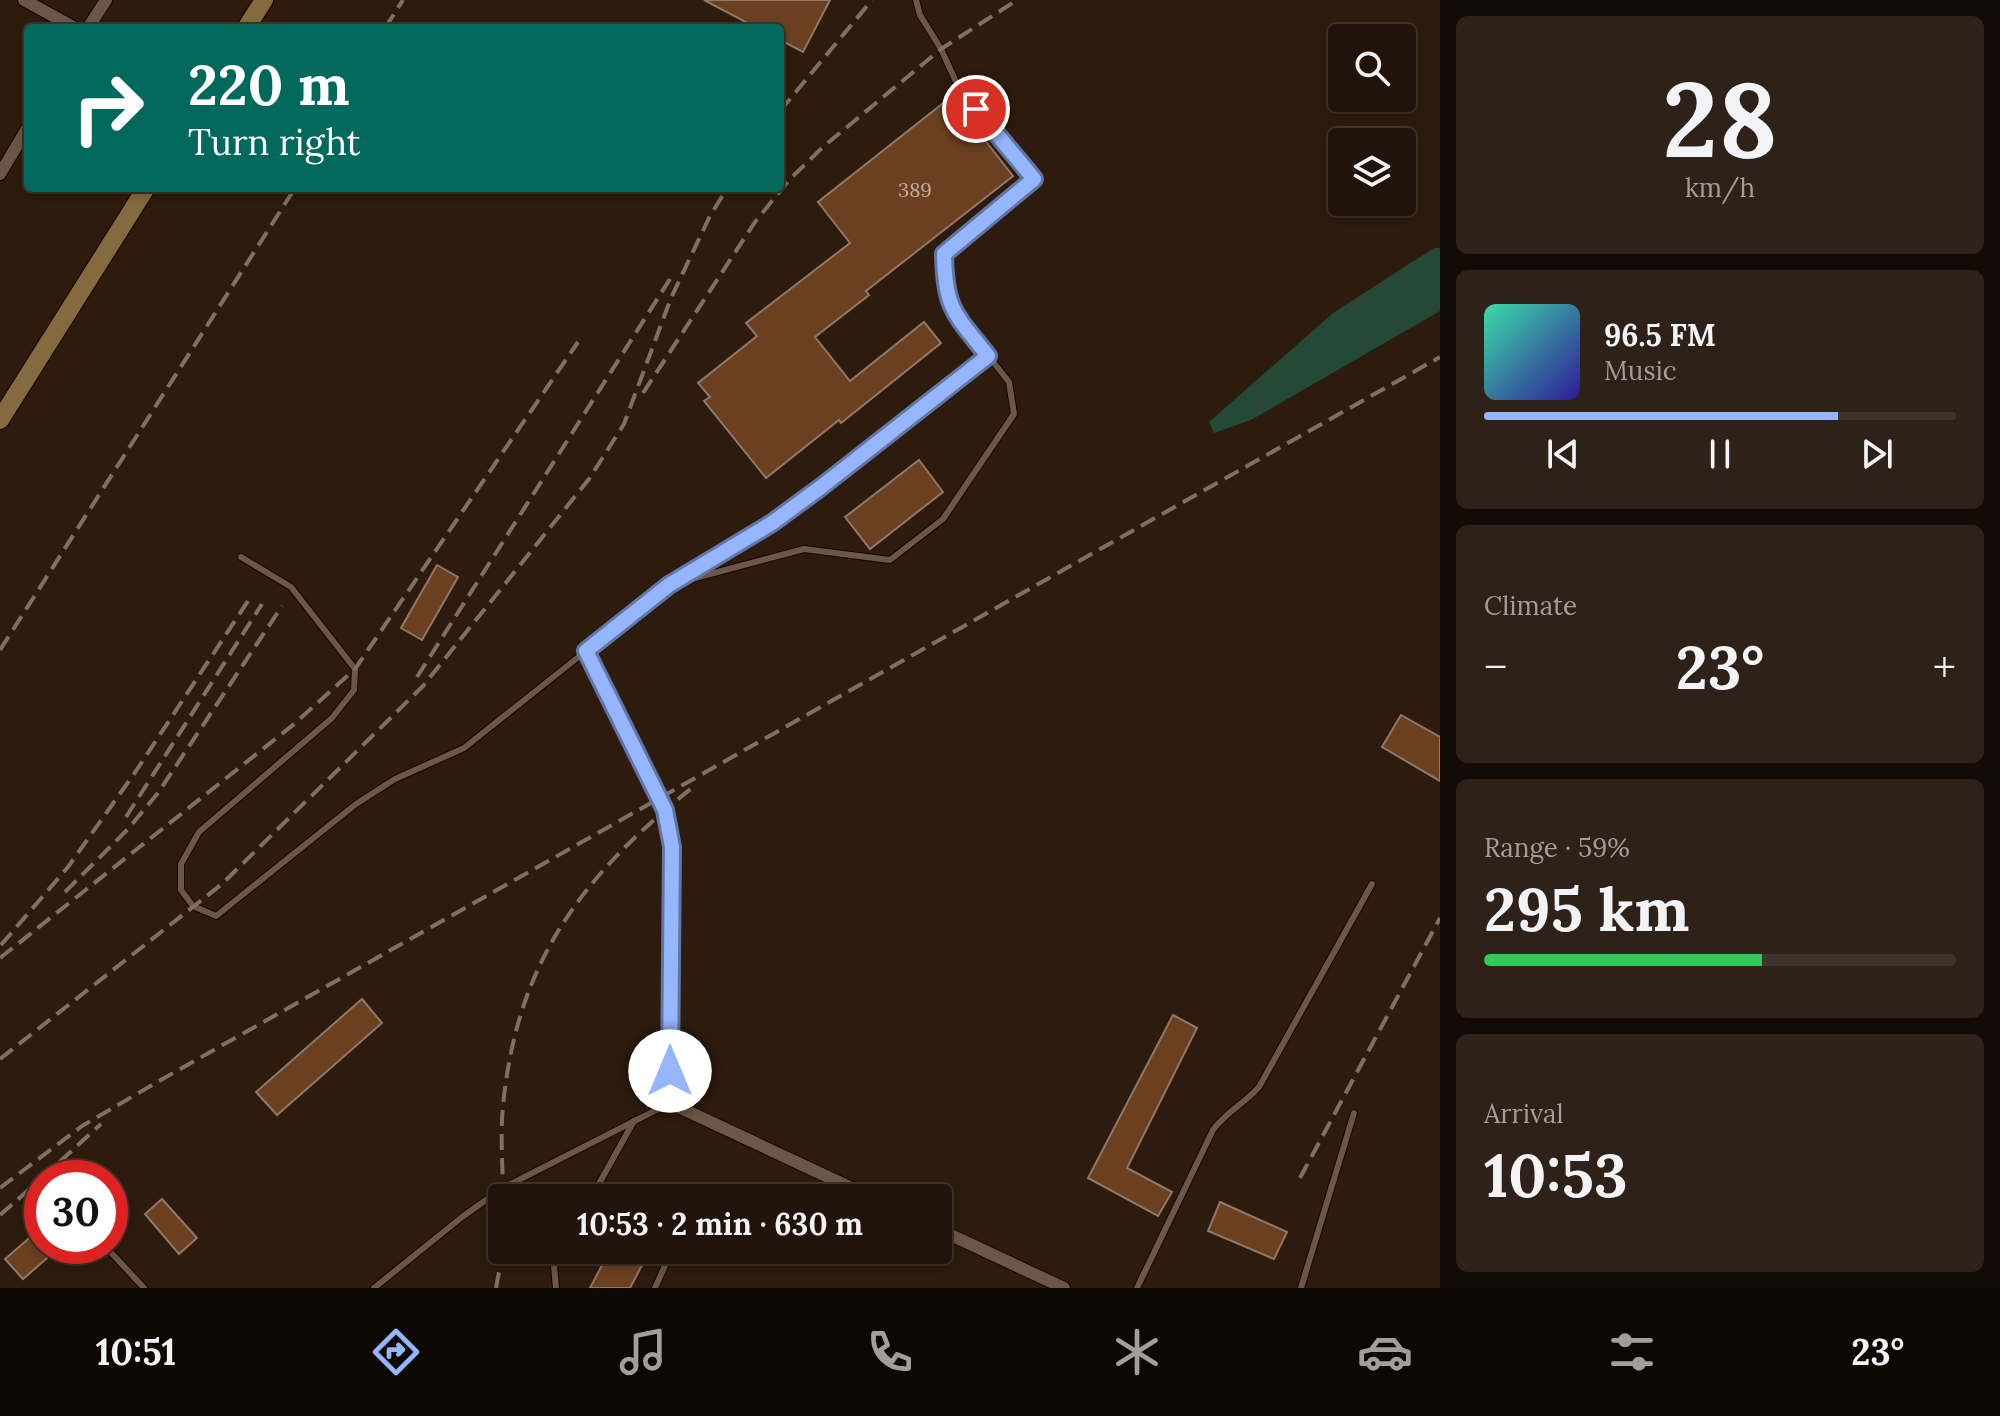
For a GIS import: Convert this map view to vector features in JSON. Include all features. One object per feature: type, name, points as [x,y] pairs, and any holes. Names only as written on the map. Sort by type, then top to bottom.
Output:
[{"type":"street","points":[[24,0],[68,24]]},
{"type":"street","points":[[91,24],[106,0]]},
{"type":"street","points":[[249,24],[264,0]]},
{"type":"street","points":[[0,174],[24,134]]},
{"type":"street","points":[[0,420],[143,192]]},
{"type":"street","points":[[843,1184],[670,1103],[672,847],[668,822],[661,796],[586,651],[669,585],[772,523],[988,356]]},
{"type":"street","points":[[952,1236],[1064,1288]]},
{"type":"lane","points":[[669,585],[804,549],[890,560],[943,519],[1014,414],[1009,382],[953,311],[944,290],[944,254],[1034,179],[958,86],[941,49],[920,15],[916,0]]},
{"type":"lane","points":[[241,557],[291,587],[355,669],[354,690],[332,718],[199,832],[181,864],[181,890],[193,906],[216,916],[356,804],[395,779],[464,748],[586,651]]},
{"type":"lane","points":[[1137,1288],[1213,1130],[1223,1116],[1246,1102],[1259,1087],[1372,884]]},
{"type":"lane","points":[[374,1288],[503,1188],[670,1103]]},
{"type":"lane","points":[[1301,1288],[1354,1113]]},
{"type":"lane","points":[[599,1184],[634,1121]]},
{"type":"lane","points":[[122,1264],[144,1288]]},
{"type":"lane","points":[[555,1264],[556,1288]]},
{"type":"lane","points":[[655,1288],[666,1264]]},
{"type":"green space","points":[[1434,248],[1440,248],[1440,311],[1251,420],[1214,433],[1209,422],[1333,313]]},
{"type":"building","points":[[704,0],[830,0],[803,52],[784,42],[784,24],[749,24]]},
{"type":"building","points":[[951,97],[1013,176],[866,291],[869,295],[815,337],[850,381],[924,322],[941,343],[766,478],[704,401],[710,397],[698,383],[757,336],[746,323],[850,243],[818,202]]},
{"type":"building","points":[[919,460],[943,492],[870,549],[845,517]]},
{"type":"building","points":[[437,565],[458,577],[422,640],[401,628]]},
{"type":"building","points":[[1401,715],[1440,737],[1440,781],[1382,747]]},
{"type":"building","points":[[362,999],[382,1023],[277,1115],[256,1092]]},
{"type":"building","points":[[1173,1015],[1197,1028],[1127,1168],[1172,1192],[1158,1216],[1088,1178]]},
{"type":"building","points":[[162,1199],[197,1238],[179,1254],[145,1214]]},
{"type":"building","points":[[1220,1202],[1287,1232],[1274,1259],[1208,1231]]},
{"type":"building","points":[[24,1243],[24,1264],[40,1264],[23,1279],[5,1259]]},
{"type":"building","points":[[603,1264],[643,1264],[630,1288],[590,1288]]},
{"type":"railway","points":[[388,24],[403,0]]},
{"type":"railway","points":[[784,106],[872,0]]},
{"type":"railway","points":[[784,186],[823,147],[941,49],[1017,0]]},
{"type":"railway","points":[[0,650],[292,192]]},
{"type":"railway","points":[[0,1059],[222,884],[423,686],[589,479],[624,424],[671,298],[725,192]]},
{"type":"railway","points":[[643,393],[755,222],[779,192]]},
{"type":"railway","points":[[417,677],[670,279]]},
{"type":"railway","points":[[0,958],[293,725],[355,669],[578,342]]},
{"type":"railway","points":[[0,1188],[82,1126],[159,1081],[1440,357]]},
{"type":"railway","points":[[1,945],[68,867],[136,771],[248,601]]},
{"type":"railway","points":[[126,817],[262,604]]},
{"type":"railway","points":[[65,892],[128,829],[158,793],[282,606]]},
{"type":"railway","points":[[503,1184],[502,1117],[511,1054],[523,1008],[540,965],[562,926],[618,854],[693,787]]},
{"type":"railway","points":[[1300,1178],[1440,918]]},
{"type":"railway","points":[[62,1160],[101,1124]]},
{"type":"railway","points":[[0,1215],[24,1194]]},
{"type":"railway","points":[[496,1288],[500,1264]]},
{"type":"route","points":[[670,1071],[672,847],[665,810],[661,796],[586,651],[669,585],[772,523],[988,356],[953,311],[944,290],[944,254],[1034,179],[976,109]]}]
